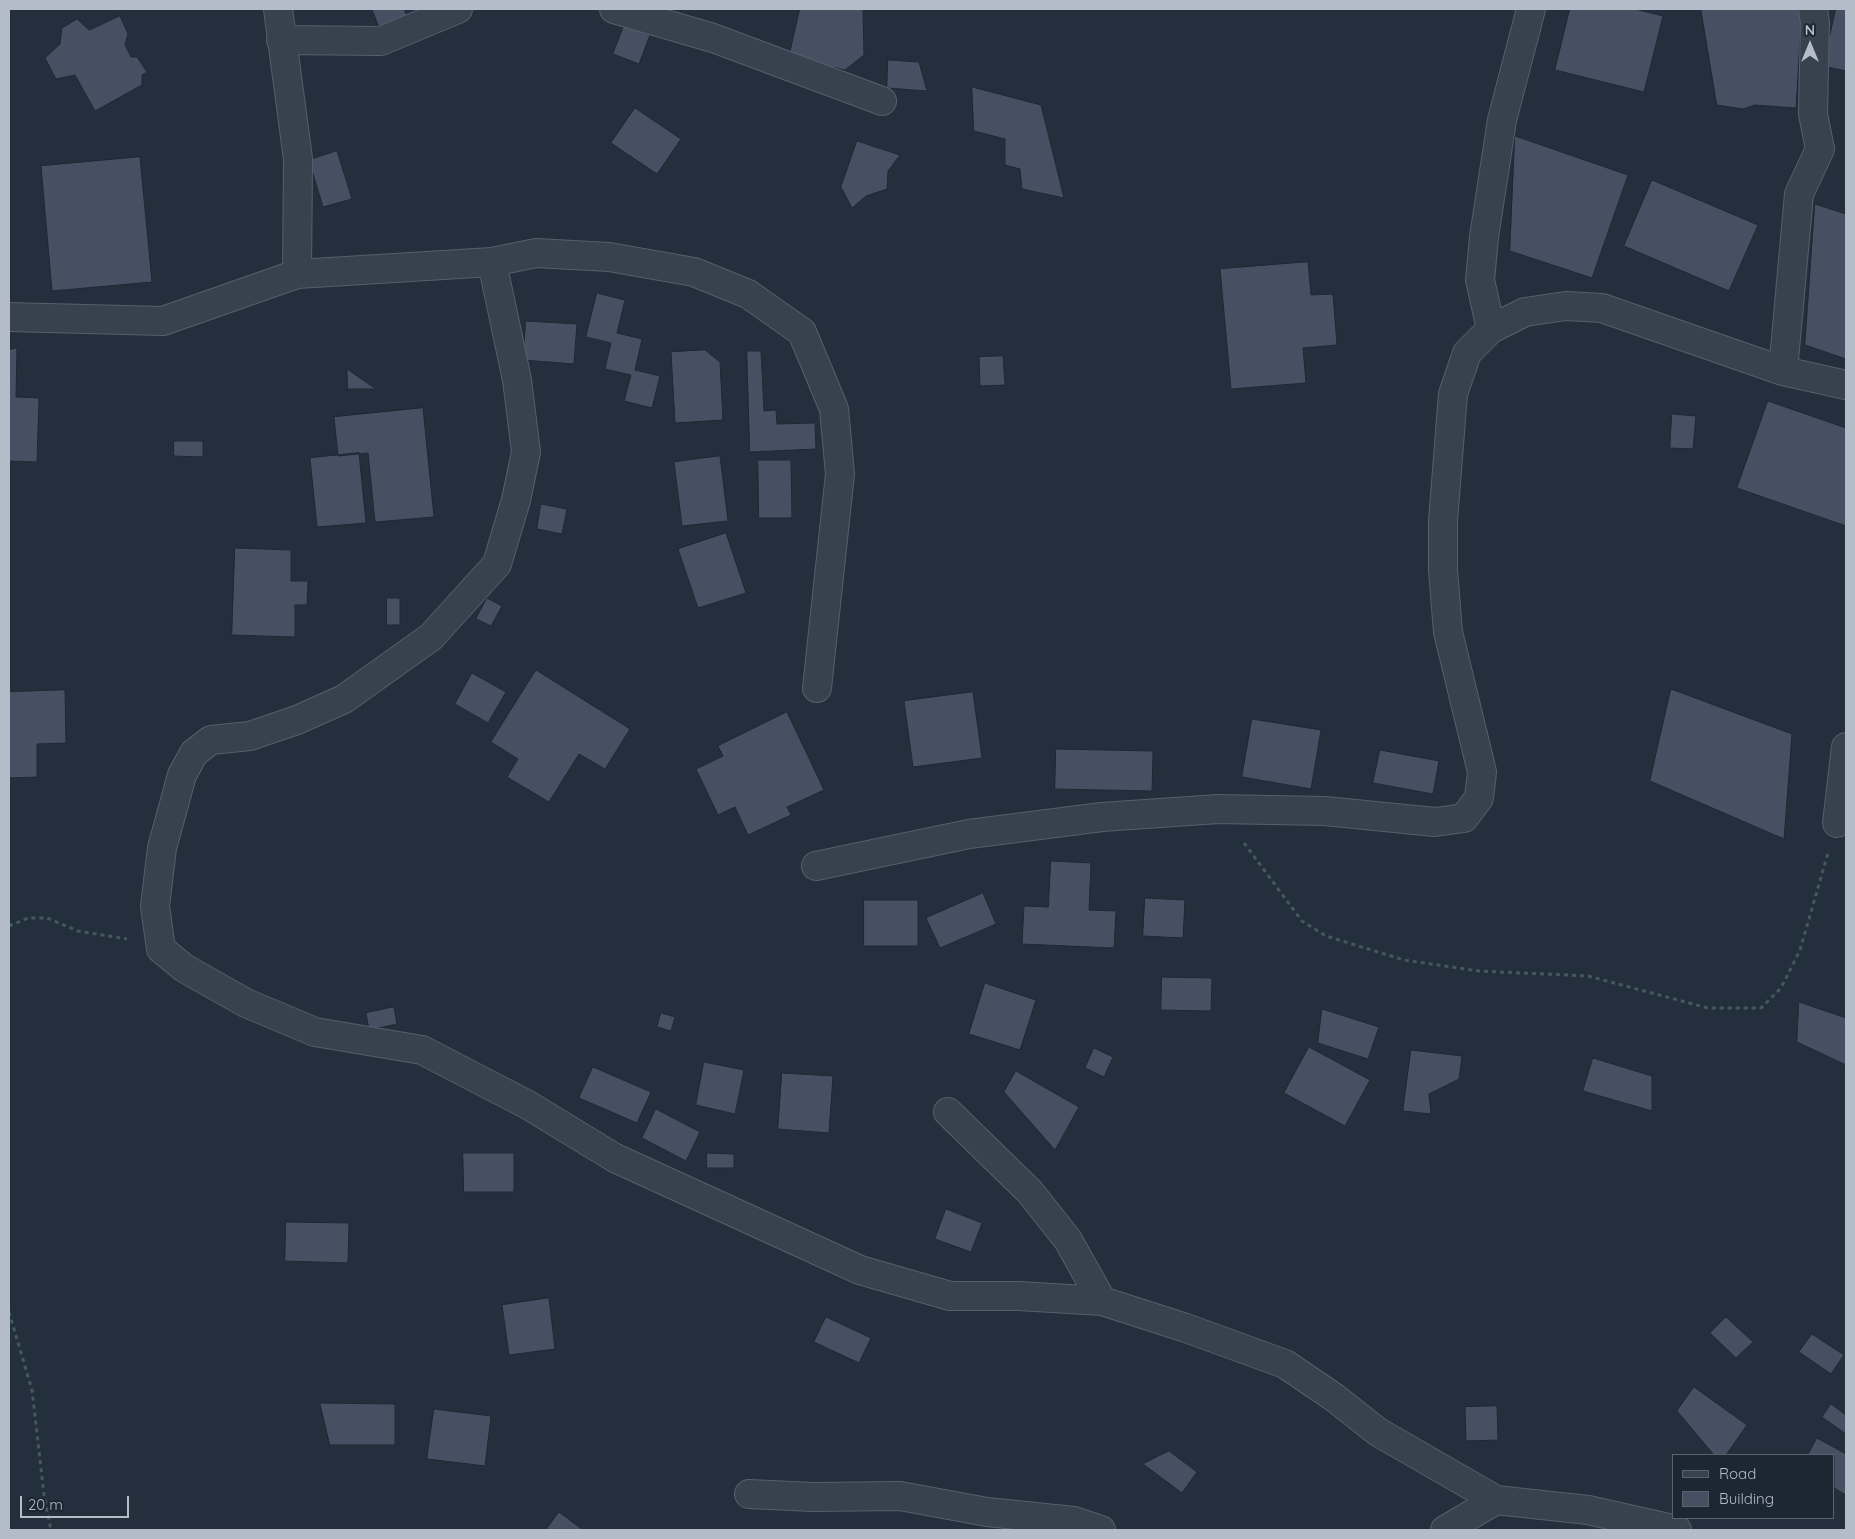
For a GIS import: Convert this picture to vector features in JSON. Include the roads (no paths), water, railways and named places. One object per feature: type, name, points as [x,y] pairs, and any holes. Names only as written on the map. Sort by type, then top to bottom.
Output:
[{"type":"street","points":[[278,9],[298,159],[298,274]]},
{"type":"street","points":[[281,40],[381,41],[458,9]]},
{"type":"street","points":[[614,9],[713,38],[882,101]]},
{"type":"street","points":[[1491,329],[1480,280],[1484,237],[1502,120],[1531,9]]},
{"type":"street","points":[[1783,371],[1799,194],[1820,149],[1813,114],[1813,9]]},
{"type":"street","points":[[9,317],[163,321],[298,274],[492,262],[536,252],[609,257],[694,272],[748,294],[802,332],[834,409],[840,474],[817,688]]},
{"type":"street","points":[[492,262],[517,380],[526,452],[516,500],[496,564],[431,637],[344,699],[298,720],[250,736],[211,740],[194,753],[182,775],[162,848],[155,906],[161,949],[184,968],[246,1003],[315,1032],[422,1050],[528,1104],[615,1158],[860,1270],[950,1296],[1019,1296],[1102,1301],[1186,1328],[1285,1364],[1335,1398],[1378,1432],[1496,1500],[1588,1510],[1677,1530]]},
{"type":"street","points":[[816,866],[970,834],[1102,817],[1218,809],[1324,811],[1435,822],[1464,818],[1479,798],[1482,772],[1448,632],[1443,570],[1443,521],[1453,394],[1467,353],[1491,329],[1525,312],[1566,306],[1602,308],[1783,371],[1846,385]]},
{"type":"street","points":[[1837,823],[1846,747]]},
{"type":"street","points":[[948,1112],[1030,1192],[1068,1240],[1102,1301]]},
{"type":"street","points":[[748,1494],[813,1497],[900,1496],[987,1512],[1074,1521],[1101,1530]]},
{"type":"street","points":[[1445,1530],[1496,1500]]}]
